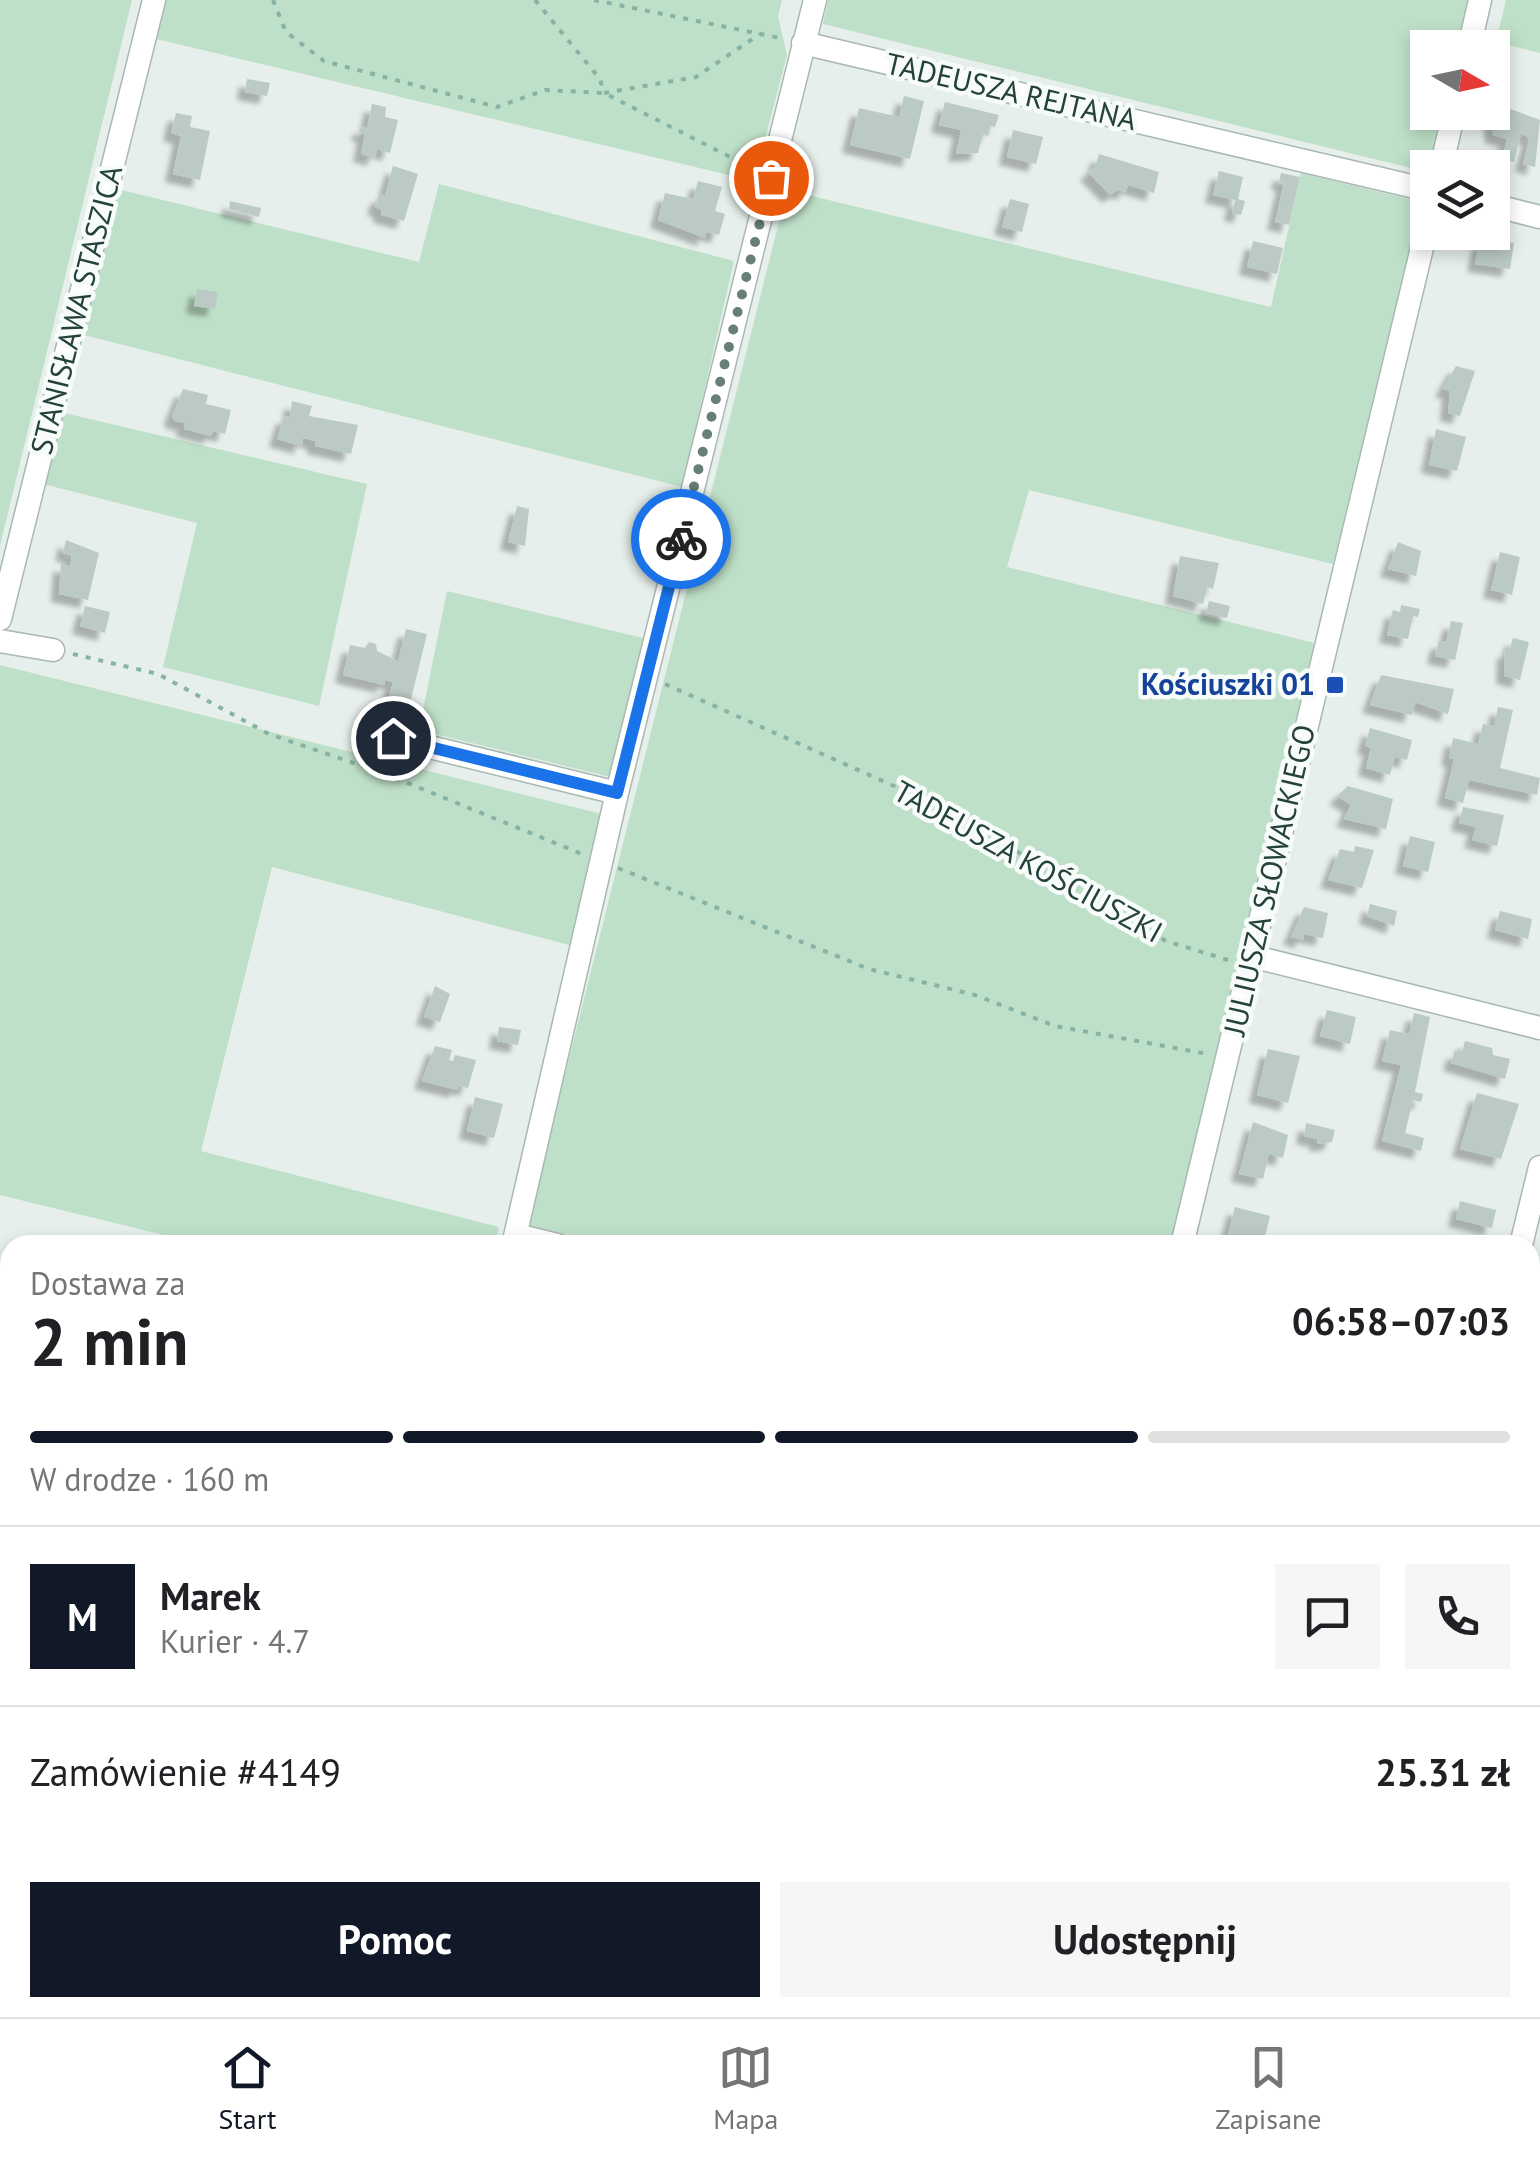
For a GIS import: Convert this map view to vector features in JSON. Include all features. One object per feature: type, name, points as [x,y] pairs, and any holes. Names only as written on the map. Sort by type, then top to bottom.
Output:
[{"type":"street","name":"STANISŁAWA STASZICA","points":[[0,620],[154,0]]},
{"type":"street","points":[[515,1235],[617,793],[814,0]]},
{"type":"street","points":[[1473,30],[1480,0]]},
{"type":"street","name":"TADEUSZA REJTANA","points":[[804,43],[1410,186]]},
{"type":"street","points":[[1510,210],[1540,217]]},
{"type":"street","name":"JULIUSZA SŁOWACKIEGO","points":[[1184,1235],[1422,250]]},
{"type":"street","points":[[0,641],[54,650]]},
{"type":"street","points":[[393,738],[617,793]]},
{"type":"street","points":[[1251,956],[1540,1028]]},
{"type":"street","points":[[1523,1235],[1540,1167]]},
{"type":"path","points":[[273,0],[286,32],[324,61],[497,107],[544,90],[604,93],[696,77],[760,34]]},
{"type":"path","points":[[535,0],[600,80],[604,93],[771,178]]},
{"type":"path","points":[[594,0],[804,43]]},
{"type":"path","points":[[54,650],[158,674],[268,734],[383,774],[869,969],[975,995],[1055,1026],[1228,1057]]},
{"type":"path","name":"TADEUSZA KOŚCIUSZKI","points":[[646,678],[692,693],[948,810],[1166,941],[1222,961],[1251,956]]},
{"type":"path","points":[[383,774],[393,738]]},
{"type":"green space","points":[[0,0],[132,0],[0,546]]},
{"type":"green space","points":[[161,0],[782,0],[778,16],[787,55],[754,181],[152,38]]},
{"type":"green space","points":[[828,0],[1468,0],[1461,30],[1410,30],[1410,130],[1437,130],[1432,150],[1410,150],[1410,168],[823,24]]},
{"type":"green space","points":[[1506,0],[1540,0],[1540,53],[1510,46],[1510,30],[1499,30]]},
{"type":"green space","points":[[1301,173],[1410,199],[1410,247],[1333,564],[1029,490],[1007,567],[1314,643],[1172,1235],[564,1235],[527,1226],[787,190],[1271,307]]},
{"type":"green space","points":[[439,184],[734,261],[682,487],[80,334],[113,188],[419,262]]},
{"type":"green space","points":[[60,412],[367,484],[319,706],[163,667],[197,523],[43,484]]},
{"type":"green space","points":[[447,591],[647,639],[614,778],[419,730]]},
{"type":"green space","points":[[0,665],[606,815],[573,946],[272,867],[201,1151],[499,1227],[497,1235],[164,1235],[0,1195]]},
{"type":"building","points":[[247,79],[270,83],[267,96],[245,92]]},
{"type":"building","points":[[904,96],[924,101],[910,159],[850,145],[859,108],[899,117]]},
{"type":"building","points":[[945,102],[999,115],[988,136],[983,134],[978,153],[956,154],[961,130],[939,125]]},
{"type":"building","points":[[372,104],[386,107],[385,117],[398,120],[390,153],[377,149],[375,158],[361,154],[365,134],[359,133],[361,126],[367,128]]},
{"type":"building","points":[[1510,109],[1540,120],[1535,167],[1523,164],[1530,137],[1521,134],[1514,162],[1510,161],[1510,150],[1504,150],[1507,139],[1493,135],[1493,130],[1510,130]]},
{"type":"building","points":[[176,113],[192,116],[190,127],[210,131],[200,180],[173,174],[181,136],[171,133]]},
{"type":"building","points":[[1013,130],[1043,137],[1036,164],[1007,157]]},
{"type":"building","points":[[1099,154],[1159,172],[1154,193],[1128,185],[1126,192],[1118,190],[1110,195],[1088,172],[1095,167]]},
{"type":"building","points":[[393,166],[418,174],[404,221],[381,215],[382,210],[375,207],[379,195],[385,196]]},
{"type":"building","points":[[1219,171],[1243,177],[1238,199],[1245,201],[1241,215],[1232,213],[1235,200],[1213,195]]},
{"type":"building","points":[[1281,173],[1300,177],[1289,225],[1275,222],[1284,183],[1279,182]]},
{"type":"building","points":[[698,181],[722,187],[715,211],[725,214],[719,235],[706,232],[705,238],[658,220],[665,193],[693,199]]},
{"type":"building","points":[[1010,199],[1029,204],[1022,232],[1002,227]]},
{"type":"building","points":[[230,201],[261,208],[259,217],[229,209]]},
{"type":"building","points":[[1253,241],[1283,248],[1277,274],[1247,267]]},
{"type":"building","points":[[1510,242],[1514,243],[1510,269],[1475,264],[1478,250],[1510,250]]},
{"type":"building","points":[[197,289],[218,292],[215,309],[194,306]]},
{"type":"building","points":[[1456,366],[1475,371],[1460,416],[1448,413],[1450,391],[1443,389]]},
{"type":"building","points":[[183,389],[208,395],[206,404],[231,410],[225,434],[213,431],[211,436],[184,429],[185,423],[175,421],[172,416]]},
{"type":"building","points":[[292,401],[312,406],[309,416],[358,425],[351,454],[315,446],[315,441],[303,438],[302,446],[277,439],[284,416],[290,417]]},
{"type":"building","points":[[1436,429],[1466,437],[1457,471],[1429,465]]},
{"type":"building","points":[[517,506],[529,509],[525,546],[508,542]]},
{"type":"building","points":[[66,540],[99,553],[88,600],[59,594],[61,564],[70,566],[72,555],[63,553]]},
{"type":"building","points":[[1398,542],[1421,551],[1416,576],[1388,569]]},
{"type":"building","points":[[1500,552],[1520,557],[1512,595],[1491,590]]},
{"type":"building","points":[[1180,556],[1219,563],[1213,589],[1207,587],[1203,604],[1173,596]]},
{"type":"building","points":[[1209,601],[1230,606],[1227,618],[1206,613]]},
{"type":"building","points":[[1401,605],[1420,609],[1418,617],[1413,616],[1408,639],[1387,635],[1393,610],[1400,612]]},
{"type":"building","points":[[85,606],[110,612],[105,633],[80,626]]},
{"type":"building","points":[[1451,621],[1463,623],[1455,660],[1435,656],[1439,641],[1446,642]]},
{"type":"building","points":[[406,629],[427,634],[410,703],[389,698],[393,682],[385,680],[384,685],[343,675],[350,645],[365,648],[369,642],[376,644],[377,651],[398,661]]},
{"type":"building","points":[[1513,638],[1529,642],[1520,680],[1504,676],[1505,650],[1509,651]]},
{"type":"building","points":[[1381,675],[1454,689],[1448,714],[1415,702],[1412,715],[1370,705]]},
{"type":"building","points":[[1498,707],[1513,710],[1500,768],[1540,778],[1537,795],[1469,780],[1463,803],[1445,798],[1454,759],[1449,758],[1453,738],[1478,744],[1483,724],[1494,726]]},
{"type":"building","points":[[1370,728],[1412,740],[1407,760],[1395,757],[1390,775],[1366,768],[1371,748],[1365,746]]},
{"type":"building","points":[[1348,786],[1393,799],[1386,829],[1344,819],[1351,805],[1337,796]]},
{"type":"building","points":[[1463,807],[1504,815],[1497,846],[1472,840],[1476,827],[1459,823]]},
{"type":"building","points":[[1410,836],[1435,842],[1428,872],[1403,866]]},
{"type":"building","points":[[1355,846],[1374,850],[1362,888],[1328,880],[1340,849],[1354,852]]},
{"type":"building","points":[[1370,904],[1397,911],[1394,926],[1367,916]]},
{"type":"building","points":[[1304,907],[1328,913],[1323,938],[1304,934],[1303,940],[1291,937]]},
{"type":"building","points":[[1500,911],[1532,919],[1528,939],[1495,930]]},
{"type":"building","points":[[435,986],[450,994],[440,1022],[424,1017]]},
{"type":"building","points":[[1327,1010],[1356,1017],[1350,1044],[1320,1036]]},
{"type":"building","points":[[1414,1013],[1430,1017],[1415,1092],[1423,1094],[1421,1102],[1413,1100],[1405,1133],[1424,1138],[1421,1151],[1382,1141],[1401,1065],[1382,1061],[1390,1030],[1409,1034]]},
{"type":"building","points":[[499,1027],[521,1030],[518,1045],[497,1041]]},
{"type":"building","points":[[1465,1041],[1492,1048],[1493,1055],[1510,1059],[1505,1079],[1451,1063],[1455,1051],[1462,1052]]},
{"type":"building","points":[[435,1046],[452,1050],[449,1060],[453,1061],[455,1055],[476,1060],[468,1088],[458,1086],[457,1090],[422,1081]]},
{"type":"building","points":[[1268,1049],[1300,1056],[1288,1103],[1257,1095]]},
{"type":"building","points":[[1477,1093],[1519,1104],[1501,1159],[1460,1149]]},
{"type":"building","points":[[475,1097],[503,1104],[494,1138],[467,1131]]},
{"type":"building","points":[[1253,1122],[1288,1135],[1283,1158],[1269,1154],[1263,1179],[1239,1174]]},
{"type":"building","points":[[1306,1123],[1335,1130],[1332,1142],[1317,1144],[1318,1139],[1304,1136]]},
{"type":"building","points":[[1460,1201],[1496,1210],[1492,1228],[1456,1219]]},
{"type":"building","points":[[1235,1207],[1270,1216],[1265,1235],[1228,1235]]},
{"type":"way so far","points":[[681,539],[771,178]]},
{"type":"place","name":"Kościuszki 01","points":[[1335,685]]},
{"type":"route","points":[[393,738],[617,793],[681,539]]}]
